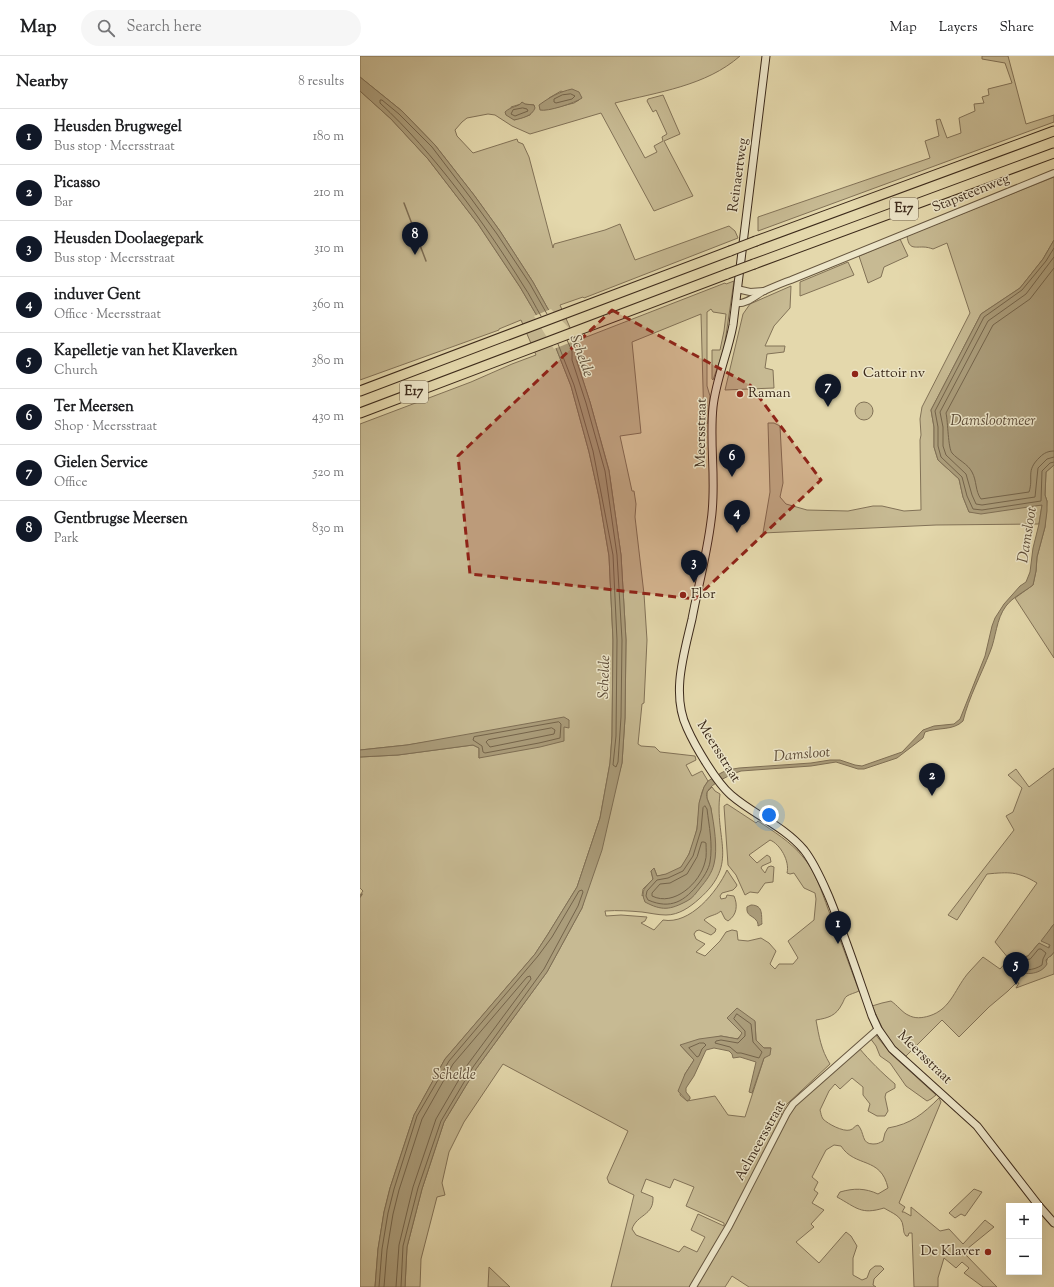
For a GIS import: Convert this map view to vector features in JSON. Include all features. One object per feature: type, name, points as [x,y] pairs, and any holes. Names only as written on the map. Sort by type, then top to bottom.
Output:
[{"type":"highway","name":"E17","points":[[360,391],[756,241],[1054,131]]},
{"type":"highway","name":"E17","points":[[360,413],[727,274],[1054,154]]},
{"type":"main road","name":"Reinaertweg","points":[[736,300],[766,56]]},
{"type":"main road","name":"Meersstraat","points":[[736,300],[731,339],[715,391],[713,406],[714,485],[712,519],[680,680],[680,704],[686,726],[713,774],[731,796],[792,838],[808,855],[836,914],[872,1016],[878,1029],[892,1049],[977,1126],[1037,1203]]},
{"type":"main road","name":"Meersstraat","points":[[1042,1209],[1054,1223]]},
{"type":"street","name":"Stapsteenweg","points":[[736,300],[740,304],[764,291],[1054,173]]},
{"type":"street","name":"Stapsteenweg","points":[[738,289],[750,292],[764,291]]},
{"type":"street","name":"Aelmeersstraat","points":[[693,1287],[729,1226],[793,1104],[878,1029]]},
{"type":"highlighted area","points":[[612,310],[750,385],[821,480],[695,599],[470,574],[458,456]]},
{"type":"shaded area","points":[[360,56],[740,56],[727,66],[697,81],[681,87],[615,103],[645,158],[657,152],[654,146],[663,141],[662,137],[667,134],[656,110],[653,112],[647,101],[648,99],[663,95],[680,134],[664,141],[693,196],[654,211],[601,113],[530,134],[512,126],[495,115],[488,114],[467,118],[455,130],[457,136],[473,153],[517,139],[518,142],[523,144],[529,157],[553,248],[554,244],[605,230],[620,224],[635,260],[729,226],[735,231],[738,238],[584,298],[583,297],[560,305],[576,341],[725,283],[734,281],[724,349],[713,380],[712,350],[720,350],[726,314],[713,312],[711,309],[707,312],[707,386],[710,396],[708,423],[704,424],[701,314],[632,342],[641,433],[620,436],[636,504],[635,517],[644,594],[647,640],[644,703],[642,704],[638,744],[641,746],[655,747],[660,752],[695,756],[696,760],[686,765],[692,776],[702,771],[708,781],[704,786],[700,798],[696,833],[691,850],[686,860],[678,870],[666,874],[657,876],[654,868],[651,871],[653,879],[643,889],[642,896],[715,847],[711,808],[707,798],[707,792],[712,787],[720,794],[719,810],[723,850],[722,862],[719,874],[711,886],[696,902],[680,912],[666,915],[628,911],[605,911],[606,916],[621,915],[647,917],[645,921],[641,923],[654,930],[663,920],[673,920],[683,917],[701,905],[717,888],[727,870],[737,885],[733,890],[722,893],[720,896],[721,899],[726,898],[727,895],[734,896],[736,903],[735,913],[728,921],[725,919],[721,911],[704,920],[716,929],[711,935],[699,930],[696,931],[694,934],[696,939],[705,944],[696,952],[705,956],[720,941],[726,932],[732,930],[737,931],[738,940],[748,941],[761,938],[769,943],[776,951],[770,964],[775,969],[779,964],[793,964],[798,958],[788,941],[814,920],[816,899],[815,893],[804,888],[794,873],[787,873],[788,868],[786,858],[781,849],[770,840],[749,855],[757,863],[767,855],[770,857],[771,862],[762,866],[761,868],[765,873],[768,867],[774,867],[773,882],[765,883],[758,893],[750,892],[745,895],[736,875],[728,865],[724,806],[727,804],[756,823],[758,821],[793,846],[807,863],[818,882],[859,991],[846,997],[840,1008],[834,1014],[816,1020],[822,1048],[830,1064],[786,1105],[781,1114],[787,1118],[801,1099],[859,1048],[895,1084],[895,1088],[886,1093],[885,1097],[888,1111],[885,1116],[877,1116],[868,1111],[870,1104],[863,1095],[863,1087],[852,1078],[840,1089],[835,1084],[829,1091],[820,1110],[821,1116],[828,1123],[840,1129],[847,1130],[851,1130],[858,1125],[865,1140],[869,1144],[877,1144],[883,1141],[888,1128],[903,1124],[916,1118],[939,1098],[941,1102],[899,1203],[905,1207],[902,1212],[911,1216],[911,1207],[940,1231],[949,1229],[963,1244],[985,1220],[994,1227],[967,1249],[965,1254],[997,1287],[983,1287],[964,1273],[969,1268],[962,1262],[956,1268],[944,1258],[938,1278],[938,1287],[914,1287],[912,1233],[909,1233],[908,1236],[906,1236],[899,1217],[884,1208],[870,1211],[859,1209],[837,1197],[840,1192],[855,1189],[878,1194],[888,1188],[885,1178],[874,1166],[853,1157],[841,1146],[834,1145],[826,1150],[812,1177],[818,1182],[814,1190],[818,1193],[812,1203],[824,1210],[811,1224],[814,1227],[796,1242],[819,1263],[846,1232],[851,1236],[857,1246],[853,1258],[853,1275],[862,1280],[867,1278],[870,1270],[875,1266],[881,1266],[884,1269],[874,1279],[873,1285],[876,1287],[749,1287],[732,1276],[725,1287],[611,1287],[634,1195],[609,1183],[607,1178],[628,1131],[503,1064],[464,1122],[449,1152],[442,1183],[445,1195],[437,1197],[421,1259],[420,1287],[405,1287],[407,1247],[422,1189],[444,1122],[476,1069],[547,972],[582,908],[622,763],[625,718],[626,640],[621,555],[609,470],[576,359],[577,352],[566,328],[548,309],[533,282],[500,231],[435,145],[402,111],[360,77]],"holes":[[[561,91],[579,100],[574,103],[550,109],[549,98]],[[521,104],[534,105],[530,115],[514,120],[511,107]],[[755,1022],[756,1040],[764,1048],[771,1048],[764,1058],[745,1117],[728,1115],[715,1096],[687,1101],[680,1095],[685,1074],[694,1060],[681,1046],[721,1036],[737,1039]],[[646,1179],[670,1188],[674,1179],[694,1187],[686,1206],[724,1223],[724,1226],[698,1214],[691,1230],[705,1237],[697,1252],[684,1246],[679,1252],[636,1235],[632,1229],[634,1224],[648,1212],[653,1203],[653,1197],[641,1192]]]},
{"type":"shaded area","points":[[982,56],[1008,56],[1026,124],[1054,115],[1054,122],[758,231],[758,217],[930,158],[925,141],[939,136],[936,120],[940,119],[947,138],[961,133],[959,118],[975,111],[974,104],[984,103],[982,97],[989,95],[988,89],[1012,83],[1005,63],[982,59]]},
{"type":"shaded area","points":[[360,91],[391,119],[428,159],[478,224],[520,287],[556,348],[571,386],[589,452],[599,497],[609,556],[613,640],[612,736],[610,763],[600,818],[577,887],[535,954],[445,1059],[414,1115],[390,1188],[384,1212],[378,1249],[375,1287],[360,1287],[360,895],[363,891],[360,888],[360,757],[398,755],[473,745],[479,748],[479,758],[564,727],[569,720],[407,745],[360,750],[360,424],[471,382],[536,355],[521,320],[499,330],[360,380]]},
{"type":"shaded area","points":[[1054,177],[1054,240],[1043,259],[1020,288],[981,314],[931,410],[934,427],[934,447],[938,460],[959,479],[963,497],[969,512],[1042,505],[1039,524],[936,525],[763,533],[770,492],[768,423],[774,423],[780,426],[783,483],[780,497],[786,504],[807,510],[848,511],[873,506],[882,506],[904,511],[921,510],[920,419],[922,407],[970,313],[947,243],[933,249],[926,247],[914,247],[910,245],[907,236]]},
{"type":"shaded area","points":[[900,239],[908,256],[884,267],[881,277],[868,283],[859,256]]},
{"type":"shaded area","points":[[848,262],[854,275],[800,296],[800,282]]},
{"type":"shaded area","points":[[791,286],[790,308],[774,326],[765,346],[785,346],[784,352],[767,354],[765,368],[773,370],[774,388],[725,390],[743,314],[750,304]]},
{"type":"shaded area","points":[[860,402],[868,402],[873,407],[871,418],[868,420],[860,420],[855,415],[855,407]]},
{"type":"shaded area","points":[[1054,465],[1054,658],[1015,598],[1033,585],[1037,557],[1045,527],[1047,501],[1045,495],[1046,472]]},
{"type":"shaded area","points":[[1054,768],[1054,924],[1049,931],[1050,942],[1048,949],[1039,943],[1028,956],[1014,959],[1012,970],[1027,973],[1037,969],[1046,963],[1048,957],[1054,952],[1054,974],[1016,988],[1019,983],[1016,983],[959,1037],[942,1020],[905,1057],[887,1038],[872,1006],[891,1001],[904,1013],[913,1017],[918,1018],[929,1016],[937,1013],[948,1003],[965,977],[983,957],[1000,969],[1009,959],[995,942],[1037,883],[1024,876],[1013,873],[987,874],[957,920],[948,915],[1014,830],[1006,816],[1013,812],[1022,788],[1008,775],[1016,769],[1029,787]]},
{"type":"shaded area","points":[[875,1034],[891,1054],[936,1095],[927,1101],[906,1086],[890,1063],[880,1056],[876,1046],[870,1038]]},
{"type":"shaded area","points":[[974,1189],[982,1192],[965,1216],[961,1214],[955,1218],[949,1213]]},
{"type":"shaded area","points":[[489,1267],[510,1287],[488,1287]]},
{"type":"water","name":"Schelde","points":[[360,77],[402,111],[435,145],[500,231],[533,282],[548,309],[566,328],[577,352],[576,359],[590,402],[609,471],[621,555],[626,640],[625,718],[622,763],[602,850],[582,908],[547,972],[476,1069],[444,1122],[422,1189],[407,1247],[405,1287],[375,1287],[378,1249],[384,1212],[390,1188],[414,1115],[445,1059],[535,954],[577,887],[600,818],[610,763],[612,736],[613,640],[609,556],[599,497],[589,452],[571,386],[556,348],[520,287],[478,224],[428,159],[391,119],[360,91]]},
{"type":"water","points":[[572,89],[579,92],[582,98],[561,107],[549,110],[540,110],[539,105],[559,93]]},
{"type":"water","points":[[522,102],[525,104],[534,105],[534,111],[529,115],[514,120],[506,115],[505,112],[507,110],[519,105]]},
{"type":"water","name":"Damslootmeer","points":[[1054,240],[1054,465],[1046,472],[1045,495],[1047,501],[1047,511],[1045,527],[1037,557],[1033,585],[1012,600],[1003,611],[987,661],[972,695],[963,721],[950,728],[925,732],[923,738],[897,758],[864,769],[858,769],[836,762],[811,766],[741,771],[722,779],[713,785],[707,792],[716,844],[712,871],[693,897],[687,901],[671,908],[656,907],[645,902],[643,892],[653,879],[651,871],[654,868],[657,876],[666,874],[681,867],[689,854],[697,829],[699,803],[704,787],[708,781],[721,773],[727,770],[739,768],[811,763],[830,760],[840,760],[862,766],[902,752],[923,730],[934,726],[954,724],[960,719],[985,656],[995,618],[1004,604],[1020,586],[1026,582],[1030,572],[1033,548],[1042,505],[981,514],[969,512],[963,497],[959,479],[938,460],[934,447],[934,427],[931,410],[981,314],[1020,288],[1043,259]]},
{"type":"water","points":[[564,717],[569,720],[569,728],[564,727],[564,741],[540,747],[479,758],[479,748],[473,745],[398,755],[360,757],[360,750],[407,745]]},
{"type":"water","points":[[751,905],[758,907],[761,912],[762,924],[758,926],[757,921],[747,912],[747,907]]},
{"type":"water","points":[[1054,924],[1054,952],[1046,960],[1047,964],[1044,968],[1040,971],[1031,973],[1021,973],[1012,970],[1009,966],[1010,961],[1028,956],[1039,943],[1049,948],[1050,945],[1041,941]]},
{"type":"water","points":[[737,1008],[755,1021],[756,1040],[764,1048],[771,1048],[770,1055],[764,1058],[752,1093],[749,1092],[756,1062],[740,1057],[733,1058],[729,1051],[714,1048],[706,1050],[694,1076],[686,1088],[686,1092],[690,1097],[687,1101],[678,1091],[685,1074],[694,1060],[680,1045],[699,1039],[721,1036],[738,1039],[742,1033],[727,1018]]},
{"type":"pier","points":[[551,309],[568,327],[574,341],[554,349],[534,316]]},
{"type":"waterway","points":[[404,203],[426,261]]},
{"type":"place","name":"Gentbrugse Meersen","points":[[415,255]]},
{"type":"place","name":"Cattoir nv","points":[[855,374]]},
{"type":"place","name":"Raman","points":[[740,394]]},
{"type":"place","name":"Gielen Service","points":[[828,407]]},
{"type":"place","name":"Ter Meersen","points":[[732,477]]},
{"type":"place","name":"induver Gent","points":[[737,533]]},
{"type":"place","name":"Heusden Doolaegepark","points":[[694,583]]},
{"type":"place","name":"Flor","points":[[683,595]]},
{"type":"place","name":"Picasso","points":[[932,796]]},
{"type":"place","name":"Heusden Brugwegel","points":[[838,944]]},
{"type":"place","name":"Kapelletje van het Klaverken","points":[[1016,985]]},
{"type":"place","name":"De Klaver","points":[[988,1252]]},
{"type":"water label","name":"Damsloot","points":[[1028,535]]},
{"type":"water label","name":"Damsloot","points":[[802,755]]}]
